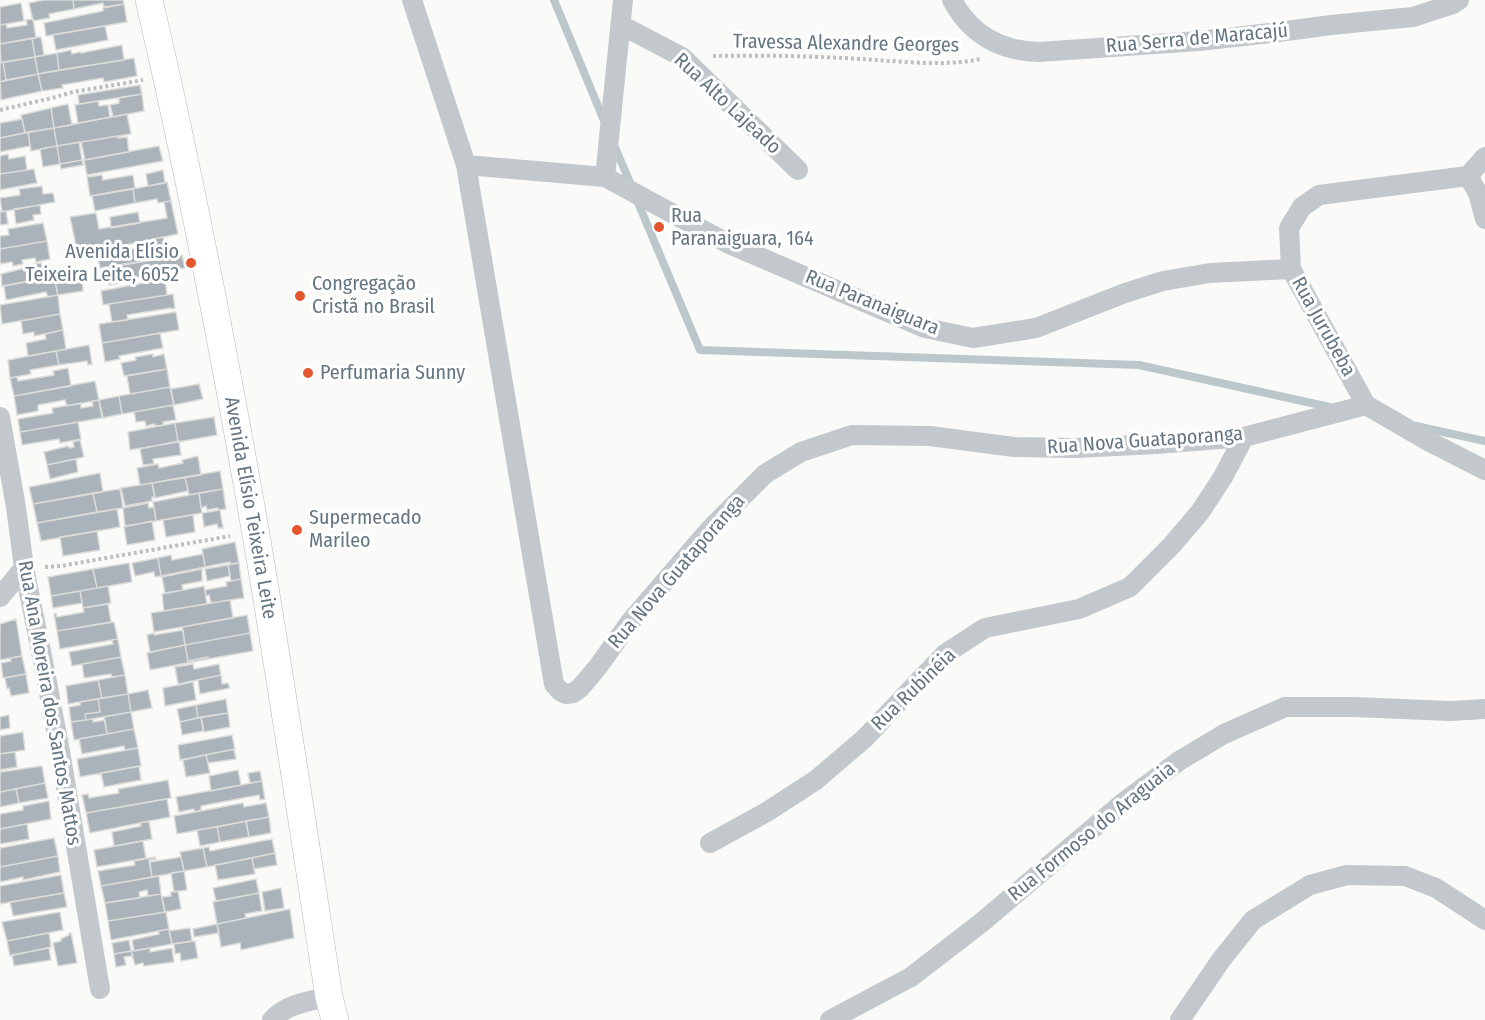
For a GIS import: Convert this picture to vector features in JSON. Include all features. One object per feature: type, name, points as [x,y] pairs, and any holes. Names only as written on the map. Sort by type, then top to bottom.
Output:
[{"type":"main road","name":"Avenida Elísio Teixeira Leite","points":[[149,0],[167,76],[220,334],[256,532],[332,1009]]},
{"type":"street","name":"Rua Nova Guataporanga","points":[[412,0],[466,165],[554,684],[566,694],[573,693],[580,688],[630,622],[710,529],[765,474],[801,453],[852,435],[930,436],[1014,447],[1076,448],[1244,436],[1366,405]]},
{"type":"street","points":[[605,177],[623,0]]},
{"type":"street","name":"Rua Serra de Maracajú","points":[[952,0],[977,32],[1004,46],[1025,52],[1217,39],[1413,17],[1454,4],[1459,0]]},
{"type":"street","name":"Rua Alto Lajeado","points":[[621,25],[682,57],[798,170]]},
{"type":"street","points":[[1485,157],[1468,176],[1482,196],[1485,219]]},
{"type":"street","name":"Rua Paranaiguara","points":[[466,165],[605,177],[738,248],[925,328],[974,338],[1036,328],[1125,292],[1163,280],[1210,273],[1291,269]]},
{"type":"street","name":"Rua Jurubeba","points":[[1366,405],[1291,269],[1289,228],[1302,207],[1319,195],[1468,176]]},
{"type":"street","points":[[1366,405],[1485,470]]},
{"type":"street","name":"Rua Ana Moreira dos Santos Mattos","points":[[0,417],[24,568],[60,751],[100,989]]},
{"type":"street","name":"Rua Rubinéia","points":[[710,843],[765,813],[816,780],[865,738],[945,654],[985,628],[1079,609],[1130,587],[1172,545],[1200,512],[1223,477],[1244,436]]},
{"type":"street","points":[[0,597],[24,568]]},
{"type":"street","name":"Rua Formoso do Araguaia","points":[[830,1020],[912,977],[981,924],[1124,802],[1179,760],[1224,734],[1286,706],[1449,711],[1485,709]]},
{"type":"street","points":[[1180,1020],[1252,920],[1310,885],[1347,875],[1405,876],[1436,888],[1485,920]]},
{"type":"street","points":[[272,1020],[282,1011],[296,1005],[332,1009]]},
{"type":"path","name":"Travessa Alexandre Georges","points":[[682,57],[735,56],[959,63],[990,57],[1004,46]]},
{"type":"path","points":[[0,110],[73,92],[167,76]]},
{"type":"path","points":[[24,568],[61,566],[256,532]]},
{"type":"building","points":[[43,0],[73,0],[74,9],[49,14],[50,18],[33,21],[29,3]]},
{"type":"building","points":[[73,0],[123,0],[124,4],[104,7],[103,3],[74,9]]},
{"type":"building","points":[[21,3],[24,21],[0,25],[0,7]]},
{"type":"building","points":[[124,4],[127,22],[46,36],[44,23],[103,11],[103,8]]},
{"type":"building","points":[[33,19],[36,38],[0,44],[0,25],[6,24],[7,28],[27,25],[26,20]]},
{"type":"building","points":[[105,26],[108,40],[56,50],[53,35]]},
{"type":"building","points":[[41,37],[44,55],[35,57],[32,38]]},
{"type":"building","points":[[32,38],[35,57],[1,63],[0,44]]},
{"type":"building","points":[[122,45],[124,60],[59,70],[57,53],[71,50],[72,54],[81,53]]},
{"type":"building","points":[[57,53],[59,70],[38,74],[35,57]]},
{"type":"building","points":[[35,57],[38,74],[6,80],[3,62]]},
{"type":"building","points":[[134,58],[137,76],[104,82],[103,78],[42,91],[38,74]]},
{"type":"building","points":[[3,62],[6,80],[0,82],[0,63]]},
{"type":"building","points":[[38,74],[42,91],[1,100],[0,82]]},
{"type":"building","points":[[140,85],[142,94],[79,104],[78,95]]},
{"type":"building","points":[[142,94],[144,111],[113,117],[110,105],[119,103],[119,98]]},
{"type":"building","points":[[98,101],[99,106],[108,105],[110,117],[78,123],[75,105]]},
{"type":"building","points":[[68,104],[72,125],[54,128],[51,108]]},
{"type":"building","points":[[51,108],[54,128],[25,133],[21,115]]},
{"type":"building","points":[[127,114],[131,134],[57,146],[54,128]]},
{"type":"building","points":[[22,119],[25,133],[0,138],[0,123]]},
{"type":"building","points":[[54,128],[57,146],[31,151],[28,132]]},
{"type":"building","points":[[28,132],[30,146],[0,152],[0,138]]},
{"type":"building","points":[[118,136],[118,138],[127,137],[129,152],[85,160],[81,142]]},
{"type":"building","points":[[79,142],[82,160],[60,164],[57,146]]},
{"type":"building","points":[[57,146],[60,164],[43,167],[40,149]]},
{"type":"building","points":[[159,146],[163,161],[87,175],[84,160]]},
{"type":"building","points":[[8,154],[9,159],[25,156],[27,170],[0,174],[0,156]]},
{"type":"building","points":[[82,160],[83,165],[61,169],[60,164]]},
{"type":"building","points":[[34,169],[37,183],[0,190],[0,174]]},
{"type":"building","points":[[163,170],[165,183],[148,186],[146,174]]},
{"type":"building","points":[[102,175],[103,180],[133,175],[135,188],[90,196],[87,177]]},
{"type":"building","points":[[167,182],[171,201],[158,203],[157,199],[135,203],[133,189]]},
{"type":"building","points":[[42,186],[43,194],[53,193],[55,202],[2,212],[0,198],[20,195],[19,189]]},
{"type":"building","points":[[133,189],[135,203],[95,211],[92,196]]},
{"type":"building","points":[[171,201],[178,234],[78,255],[70,217],[96,213],[99,229],[167,218],[164,202]]},
{"type":"building","points":[[40,205],[41,214],[33,215],[34,220],[16,224],[14,209]]},
{"type":"building","points":[[6,211],[8,224],[0,225],[0,212]]},
{"type":"building","points":[[138,212],[140,223],[111,228],[110,217]]},
{"type":"building","points":[[43,223],[47,241],[0,249],[0,236],[9,235],[8,229]]},
{"type":"building","points":[[163,237],[167,257],[100,268],[98,258],[107,256],[106,254],[155,245],[154,239]]},
{"type":"building","points":[[47,241],[50,259],[36,262],[35,258],[22,260],[23,264],[13,266],[12,262],[0,264],[0,249]]},
{"type":"building","points":[[182,255],[185,268],[122,280],[122,283],[109,285],[106,268]]},
{"type":"building","points":[[41,263],[45,278],[2,286],[1,274]]},
{"type":"building","points":[[82,272],[83,291],[58,295],[54,277]]},
{"type":"building","points":[[54,277],[58,295],[48,297],[46,292],[6,300],[4,286]]},
{"type":"building","points":[[153,281],[153,283],[165,281],[167,295],[103,305],[101,291]]},
{"type":"building","points":[[173,294],[175,308],[127,315],[128,320],[112,322],[109,304]]},
{"type":"building","points":[[58,295],[60,314],[2,324],[0,305]]},
{"type":"building","points":[[176,312],[179,330],[102,343],[99,324]]},
{"type":"building","points":[[60,314],[63,330],[34,336],[34,332],[23,334],[21,321]]},
{"type":"building","points":[[63,330],[66,349],[28,356],[26,343],[46,339],[45,334]]},
{"type":"building","points":[[160,333],[163,348],[119,356],[120,359],[105,362],[102,343]]},
{"type":"building","points":[[89,345],[92,364],[88,365],[87,361],[59,365],[56,351]]},
{"type":"building","points":[[56,351],[59,365],[30,370],[31,374],[10,378],[8,360]]},
{"type":"building","points":[[153,354],[153,357],[164,354],[167,369],[124,376],[121,363],[136,360],[135,357]]},
{"type":"building","points":[[68,368],[71,386],[14,396],[10,378],[17,377],[18,381],[54,375],[53,371]]},
{"type":"building","points":[[167,369],[170,387],[130,394],[127,376]]},
{"type":"building","points":[[95,381],[99,400],[67,406],[65,400],[38,405],[38,411],[17,415],[14,396]]},
{"type":"building","points":[[199,384],[203,399],[174,405],[171,389]]},
{"type":"building","points":[[170,387],[174,405],[122,414],[119,396]]},
{"type":"building","points":[[119,396],[122,414],[103,418],[99,400]]},
{"type":"building","points":[[99,400],[102,418],[20,432],[18,419],[53,413],[52,408],[81,403],[81,408],[93,406],[92,401]]},
{"type":"building","points":[[173,405],[176,420],[155,426],[155,424],[146,426],[145,421],[136,422],[134,412]]},
{"type":"building","points":[[214,417],[217,435],[178,442],[175,423]]},
{"type":"building","points":[[78,422],[81,439],[60,443],[59,439],[22,445],[20,432]]},
{"type":"building","points":[[175,423],[178,442],[130,450],[128,432]]},
{"type":"building","points":[[80,440],[84,457],[47,465],[44,452],[68,446],[69,448],[74,447],[73,442]]},
{"type":"building","points":[[179,441],[181,455],[153,459],[154,464],[143,465],[140,449]]},
{"type":"building","points":[[198,456],[201,475],[140,485],[137,468],[158,464],[159,468],[183,463],[182,460]]},
{"type":"building","points":[[76,459],[78,472],[50,479],[47,465]]},
{"type":"building","points":[[220,471],[223,489],[189,495],[185,477]]},
{"type":"building","points":[[100,473],[103,492],[33,504],[29,487]]},
{"type":"building","points":[[185,477],[188,491],[155,498],[152,483]]},
{"type":"building","points":[[152,483],[155,497],[152,497],[152,501],[125,506],[121,488]]},
{"type":"building","points":[[120,489],[123,508],[97,512],[93,493]]},
{"type":"building","points":[[223,489],[226,509],[207,510],[206,506],[201,508],[199,493]]},
{"type":"building","points":[[93,493],[97,512],[37,523],[33,504]]},
{"type":"building","points":[[199,493],[202,513],[156,521],[153,502]]},
{"type":"building","points":[[148,503],[149,508],[154,507],[156,521],[125,526],[123,508]]},
{"type":"building","points":[[117,509],[120,527],[41,541],[37,523]]},
{"type":"building","points":[[220,510],[223,528],[218,528],[217,524],[204,527],[202,513]]},
{"type":"building","points":[[193,515],[195,532],[166,537],[163,520]]},
{"type":"building","points":[[152,521],[155,540],[127,545],[124,527]]},
{"type":"building","points":[[97,531],[100,550],[63,556],[60,537]]},
{"type":"building","points":[[235,542],[239,563],[230,564],[230,562],[205,567],[202,549]]},
{"type":"building","points":[[203,554],[205,567],[161,576],[158,558],[171,555],[172,560]]},
{"type":"building","points":[[158,558],[161,576],[155,577],[154,572],[135,576],[132,563]]},
{"type":"building","points":[[129,563],[132,582],[97,588],[93,569]]},
{"type":"building","points":[[239,563],[241,579],[231,581],[228,565]]},
{"type":"building","points":[[228,565],[230,576],[207,581],[205,569]]},
{"type":"building","points":[[93,569],[97,588],[51,596],[48,577]]},
{"type":"building","points":[[202,569],[202,581],[182,585],[183,590],[165,593],[162,577]]},
{"type":"building","points":[[241,579],[244,598],[211,603],[209,595],[206,596],[205,590],[227,586],[226,582]]},
{"type":"building","points":[[108,586],[111,603],[83,608],[80,591]]},
{"type":"building","points":[[204,586],[207,604],[164,611],[162,594]]},
{"type":"building","points":[[80,591],[82,603],[53,608],[51,596]]},
{"type":"building","points":[[230,600],[233,618],[154,632],[151,613]]},
{"type":"building","points":[[108,604],[111,622],[57,631],[54,614],[56,613],[57,617],[84,612],[83,608]]},
{"type":"building","points":[[247,615],[250,633],[185,645],[182,627]]},
{"type":"building","points":[[16,619],[22,656],[0,660],[0,624]]},
{"type":"building","points":[[114,622],[118,639],[60,649],[57,631]]},
{"type":"building","points":[[183,630],[185,645],[150,652],[147,635]]},
{"type":"building","points":[[250,633],[253,651],[188,661],[185,645]]},
{"type":"building","points":[[118,639],[121,657],[72,666],[69,652],[113,644],[112,640]]},
{"type":"building","points":[[185,645],[188,661],[208,657],[208,659],[150,670],[147,653]]},
{"type":"building","points":[[22,656],[26,674],[3,678],[1,663],[11,661],[10,658]]},
{"type":"building","points":[[121,657],[125,675],[112,677],[111,674],[84,678],[82,664]]},
{"type":"building","points":[[193,664],[194,669],[219,664],[221,675],[178,684],[175,667]]},
{"type":"building","points":[[26,674],[29,693],[11,696],[5,678]]},
{"type":"building","points":[[125,675],[128,694],[102,698],[98,680]]},
{"type":"building","points":[[221,675],[222,684],[228,683],[230,688],[200,694],[198,680]]},
{"type":"building","points":[[98,680],[102,698],[68,704],[66,686]]},
{"type":"building","points":[[193,682],[196,700],[165,706],[163,688]]},
{"type":"building","points":[[148,690],[152,708],[131,712],[128,694]]},
{"type":"building","points":[[128,694],[131,712],[86,720],[85,714],[100,712],[98,699]]},
{"type":"building","points":[[98,699],[100,712],[85,714],[86,720],[71,722],[69,707],[80,705],[80,702]]},
{"type":"building","points":[[226,699],[228,713],[198,718],[196,705]]},
{"type":"building","points":[[196,705],[198,718],[180,722],[177,709]]},
{"type":"building","points":[[131,712],[134,729],[107,734],[104,717]]},
{"type":"building","points":[[228,713],[230,727],[204,732],[201,717]]},
{"type":"building","points":[[9,715],[10,728],[0,730],[0,717]]},
{"type":"building","points":[[201,717],[203,731],[182,735],[180,722]]},
{"type":"building","points":[[93,719],[93,722],[105,720],[107,734],[74,740],[71,722]]},
{"type":"building","points":[[134,729],[138,748],[125,750],[124,746],[82,754],[79,739]]},
{"type":"building","points":[[23,732],[25,750],[0,754],[0,736]]},
{"type":"building","points":[[232,735],[235,749],[180,760],[178,745]]},
{"type":"building","points":[[138,748],[141,766],[80,777],[77,759]]},
{"type":"building","points":[[234,749],[236,759],[208,763],[206,755]]},
{"type":"building","points":[[15,752],[17,767],[0,770],[0,754]]},
{"type":"building","points":[[206,755],[210,773],[186,777],[183,760]]},
{"type":"building","points":[[42,766],[45,783],[0,792],[0,772]]},
{"type":"building","points":[[139,766],[141,780],[104,787],[101,773]]},
{"type":"building","points":[[238,770],[241,785],[211,791],[209,776]]},
{"type":"building","points":[[260,771],[262,781],[250,783],[248,773]]},
{"type":"building","points":[[168,780],[171,798],[86,813],[82,795],[88,794],[89,798],[119,793],[118,789]]},
{"type":"building","points":[[262,781],[265,799],[260,800],[259,795],[201,806],[201,810],[194,812],[194,809],[179,812],[176,797]]},
{"type":"building","points":[[45,783],[48,798],[19,803],[16,789]]},
{"type":"building","points":[[16,789],[19,803],[0,807],[0,792]]},
{"type":"building","points":[[167,799],[170,817],[90,833],[86,813]]},
{"type":"building","points":[[49,801],[51,819],[0,829],[0,814],[23,810],[23,806]]},
{"type":"building","points":[[243,803],[244,807],[266,803],[269,817],[177,834],[174,816]]},
{"type":"building","points":[[269,817],[271,833],[249,837],[246,821]]},
{"type":"building","points":[[149,821],[152,839],[114,846],[112,832],[141,826],[140,823]]},
{"type":"building","points":[[246,821],[249,837],[220,842],[217,827]]},
{"type":"building","points":[[27,824],[29,839],[0,844],[0,829]]},
{"type":"building","points":[[217,827],[220,842],[200,846],[197,830]]},
{"type":"building","points":[[54,838],[58,856],[0,867],[0,848]]},
{"type":"building","points":[[272,839],[275,853],[207,867],[203,848],[209,847],[210,851]]},
{"type":"building","points":[[143,841],[146,858],[97,867],[94,850]]},
{"type":"building","points":[[203,848],[207,867],[184,871],[180,852]]},
{"type":"building","points":[[275,853],[277,865],[254,869],[252,858]]},
{"type":"building","points":[[58,856],[60,872],[23,880],[23,877],[0,882],[0,867]]},
{"type":"building","points":[[155,857],[156,859],[149,860],[152,877],[101,886],[98,871],[135,865],[134,861]]},
{"type":"building","points":[[181,857],[184,871],[152,877],[150,862]]},
{"type":"building","points":[[252,858],[255,874],[218,880],[215,865]]},
{"type":"building","points":[[184,871],[187,890],[174,892],[171,873]]},
{"type":"building","points":[[61,875],[64,893],[0,904],[0,886]]},
{"type":"building","points":[[159,876],[161,894],[148,896],[147,890],[139,892],[140,898],[105,903],[101,886]]},
{"type":"building","points":[[256,879],[259,893],[216,901],[213,888]]},
{"type":"building","points":[[281,888],[284,908],[265,911],[262,892]]},
{"type":"building","points":[[178,891],[181,909],[165,912],[162,897],[171,896],[171,892]]},
{"type":"building","points":[[64,893],[67,907],[13,916],[10,902]]},
{"type":"building","points":[[259,893],[262,911],[245,914],[246,918],[217,924],[213,902]]},
{"type":"building","points":[[161,894],[165,912],[108,921],[105,903]]},
{"type":"building","points":[[290,909],[294,938],[241,950],[240,943],[221,947],[217,924]]},
{"type":"building","points":[[60,912],[63,930],[7,941],[2,922]]},
{"type":"building","points":[[166,912],[169,929],[111,940],[108,921]]},
{"type":"building","points":[[217,924],[219,933],[194,937],[193,929]]},
{"type":"building","points":[[190,928],[192,941],[172,944],[169,931]]},
{"type":"building","points":[[169,929],[172,944],[134,951],[132,940],[159,934],[158,931]]},
{"type":"building","points":[[49,933],[51,947],[10,956],[7,941]]},
{"type":"building","points":[[71,933],[77,963],[58,966],[53,943],[61,941]]},
{"type":"building","points":[[129,940],[131,951],[114,954],[112,943]]},
{"type":"building","points":[[195,941],[198,958],[181,961],[180,953],[175,954],[174,944]]},
{"type":"building","points":[[49,948],[51,960],[14,966],[12,955]]},
{"type":"building","points":[[150,948],[150,952],[172,948],[174,962],[135,965],[131,951]]},
{"type":"building","points":[[131,951],[133,956],[124,957],[126,965],[116,967],[114,954]]},
{"type":"waterway","points":[[554,0],[605,123]]},
{"type":"waterway","points":[[614,145],[632,187]]},
{"type":"waterway","points":[[636,198],[700,350],[1139,365],[1334,408]]},
{"type":"waterway","points":[[1416,426],[1485,441]]},
{"type":"place","name":"Rua Paranaiguara, 164","points":[[659,227]]},
{"type":"place","name":"Avenida Elísio Teixeira Leite, 6052","points":[[191,263]]},
{"type":"place","name":"Congregação Cristã no Brasil","points":[[300,296]]},
{"type":"place","name":"Perfumaria Sunny","points":[[308,373]]},
{"type":"place","name":"Supermecado Marileo","points":[[297,530]]}]
